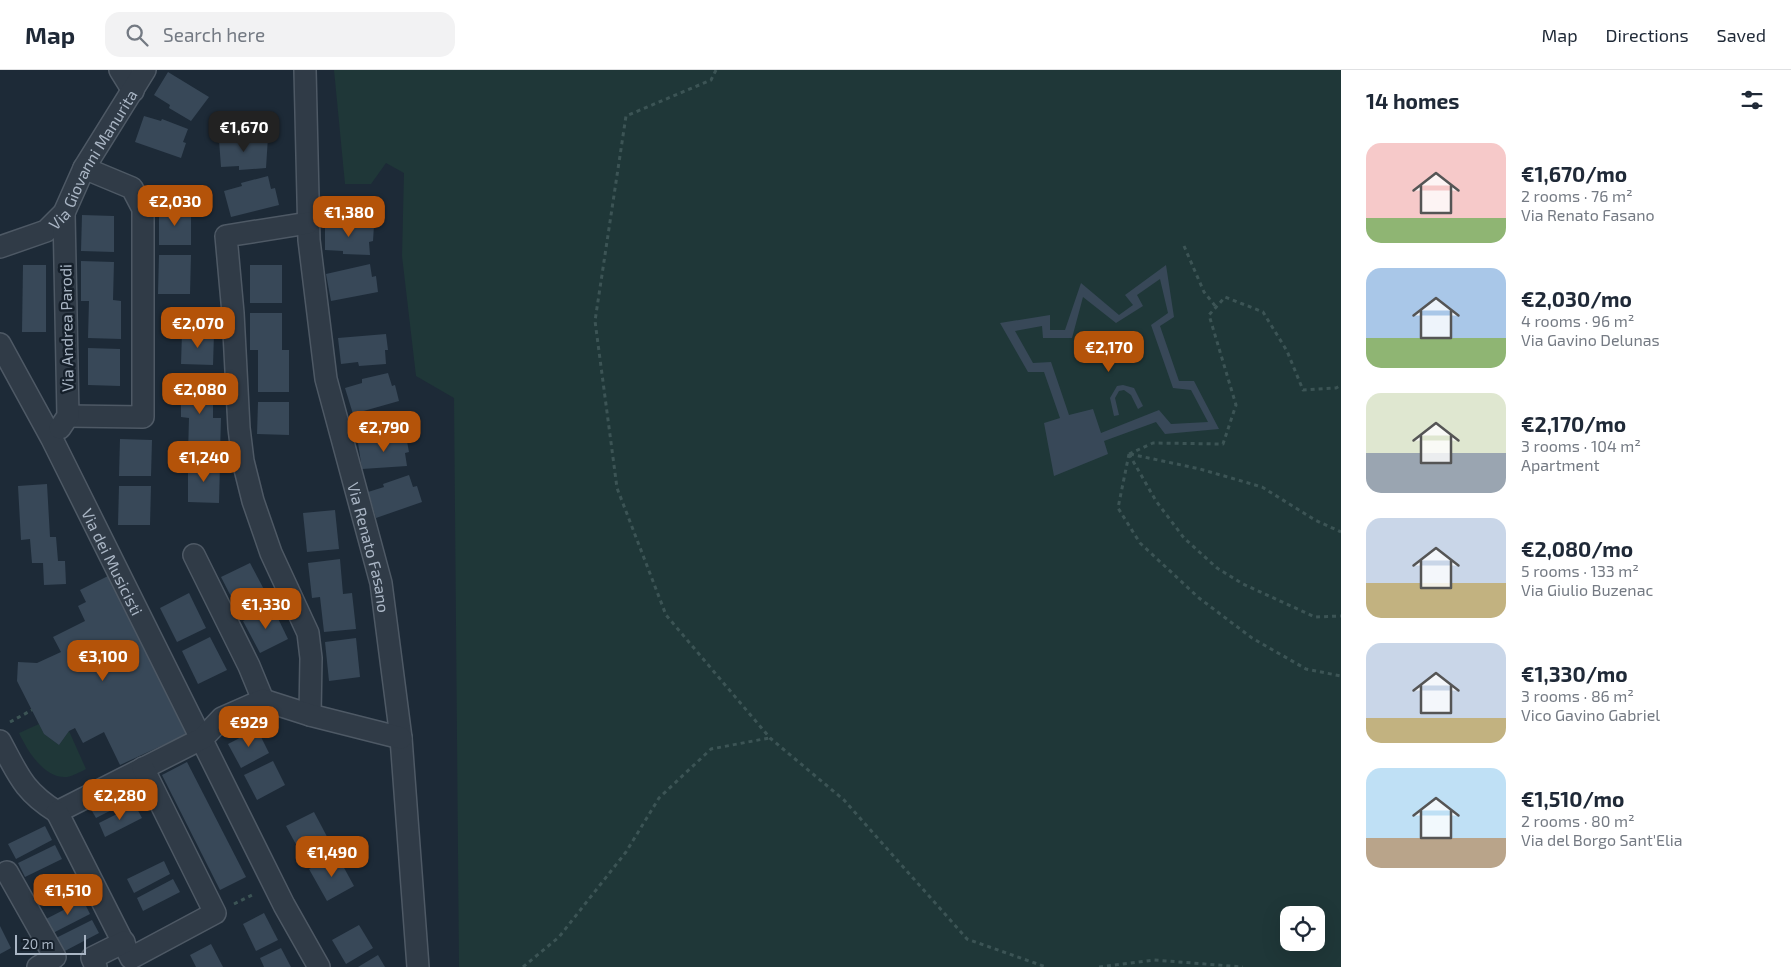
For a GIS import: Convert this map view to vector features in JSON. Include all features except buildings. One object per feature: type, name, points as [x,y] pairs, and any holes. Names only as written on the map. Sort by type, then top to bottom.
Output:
[{"type":"street","points":[[120,70],[133,91]]},
{"type":"street","name":"Via Giovanni Manurita","points":[[0,247],[46,231],[64,213],[84,168],[145,70]]},
{"type":"street","name":"Via Renato Fasano","points":[[305,70],[308,223],[326,379],[381,583],[402,738],[418,967]]},
{"type":"street","points":[[52,439],[68,416],[143,417],[143,209],[132,188],[84,168]]},
{"type":"street","name":"Via Andrea Parodi","points":[[64,213],[68,416]]},
{"type":"street","points":[[308,223],[226,236],[233,313],[239,428],[243,461],[253,501],[271,554],[308,633],[311,658],[310,715]]},
{"type":"street","name":"Via dei Musicisti","points":[[0,344],[52,439],[203,738],[284,904],[319,967]]},
{"type":"street","points":[[194,556],[249,666],[263,700]]},
{"type":"street","points":[[57,812],[203,738],[222,718],[263,700],[310,715],[402,738]]},
{"type":"street","points":[[5,731],[27,790],[40,802],[57,812],[131,958],[215,913],[143,768]]},
{"type":"street","points":[[7,872],[55,958],[38,967]]},
{"type":"street","points":[[96,967],[92,958],[124,942]]},
{"type":"path","points":[[716,70],[711,80],[626,116],[595,321],[617,488],[666,615],[770,738],[844,800],[967,939],[1046,967]]},
{"type":"path","points":[[1184,246],[1204,292],[1216,307]]},
{"type":"path","points":[[1129,454],[1153,443],[1224,444],[1236,405],[1209,315],[1225,297],[1263,312],[1287,350],[1303,390],[1336,388],[1341,385]]},
{"type":"path","points":[[1129,454],[1200,469],[1262,487],[1315,520],[1341,532]]},
{"type":"path","points":[[1129,454],[1156,501],[1184,538],[1217,568],[1243,584],[1315,617],[1341,616]]},
{"type":"path","points":[[1129,454],[1118,508],[1140,543],[1199,598],[1252,638],[1306,669],[1341,676]]},
{"type":"path","points":[[5,731],[32,710]]},
{"type":"path","points":[[523,967],[559,937],[626,852],[659,798],[711,749],[770,738]]},
{"type":"path","points":[[244,899],[253,894]]},
{"type":"path","points":[[1100,967],[1154,960],[1243,967]]},
{"type":"green space","points":[[334,70],[1341,70],[1341,967],[459,967],[454,398],[416,376],[402,256],[404,173],[386,163],[371,184],[345,184]]},
{"type":"green space","points":[[39,724],[44,734],[59,745],[69,731],[86,769],[67,777],[59,776],[51,773],[37,762],[19,733]]}]
